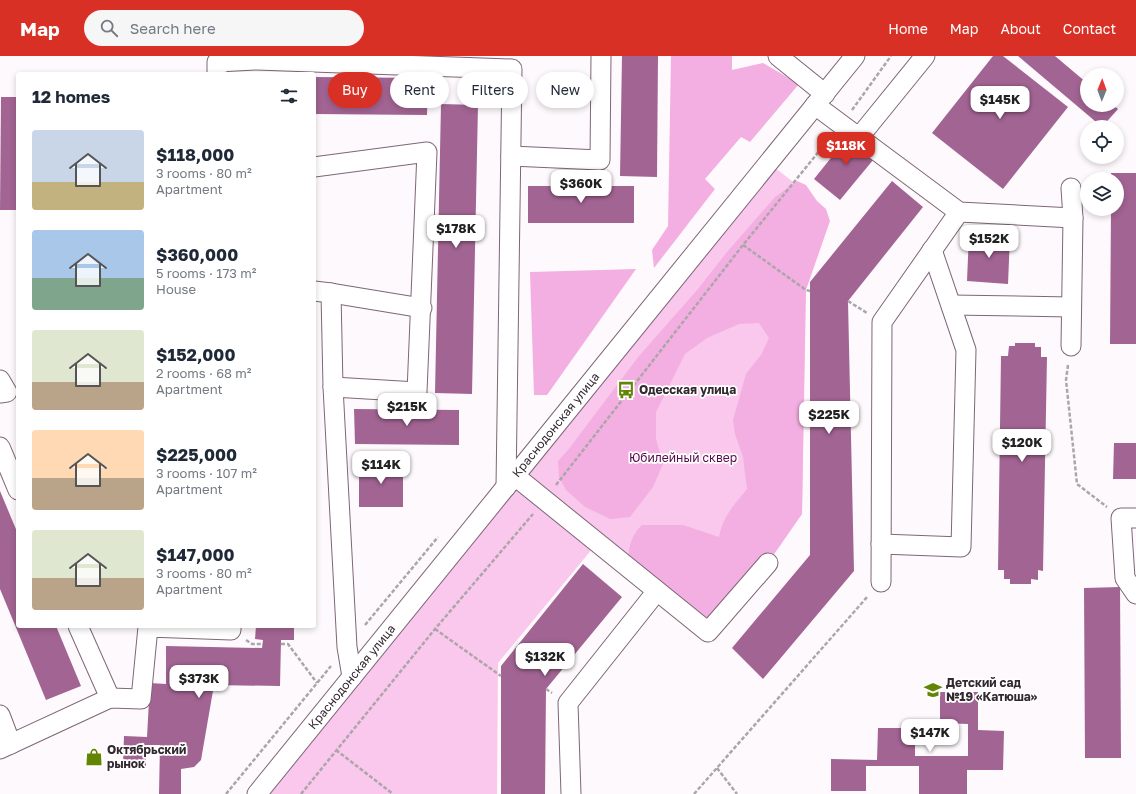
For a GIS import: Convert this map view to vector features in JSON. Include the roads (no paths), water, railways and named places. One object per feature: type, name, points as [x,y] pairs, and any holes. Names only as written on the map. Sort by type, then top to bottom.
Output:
[{"type":"street","points":[[511,156],[600,160],[601,56]]},
{"type":"street","points":[[778,56],[841,124],[860,136],[959,212],[1073,218]]},
{"type":"street","name":"Краснодонская улица","points":[[257,794],[855,56]]},
{"type":"street","points":[[860,136],[925,56]]},
{"type":"street","points":[[217,72],[217,62],[256,58],[512,69],[510,482],[544,500],[708,632],[768,563]]},
{"type":"street","points":[[316,168],[427,152],[422,308],[417,392],[333,387]]},
{"type":"street","points":[[1071,188],[1073,218],[1071,346]]},
{"type":"street","points":[[881,582],[882,322],[959,212]]},
{"type":"street","points":[[881,544],[961,547],[966,350],[932,250]]},
{"type":"street","points":[[352,677],[347,647],[333,387],[322,292],[422,308]]},
{"type":"street","points":[[951,305],[1071,307]]},
{"type":"street","points":[[0,447],[16,485]]},
{"type":"street","points":[[1129,518],[1125,578],[1136,594]]},
{"type":"street","points":[[571,794],[568,703],[657,591]]},
{"type":"street","points":[[79,628],[110,698]]},
{"type":"street","points":[[0,715],[6,746],[110,698],[141,699],[148,628]]},
{"type":"street","points":[[176,628],[231,630],[231,628]]},
{"type":"place","name":"Одесская улица","points":[[626,390]]},
{"type":"place","name":"Детский сад №19 «Катюша»","points":[[933,690]]},
{"type":"place","name":"Октябрьский рынок","points":[[94,757]]},
{"type":"park label","name":"Юбилейный сквер","points":[[683,458]]}]
